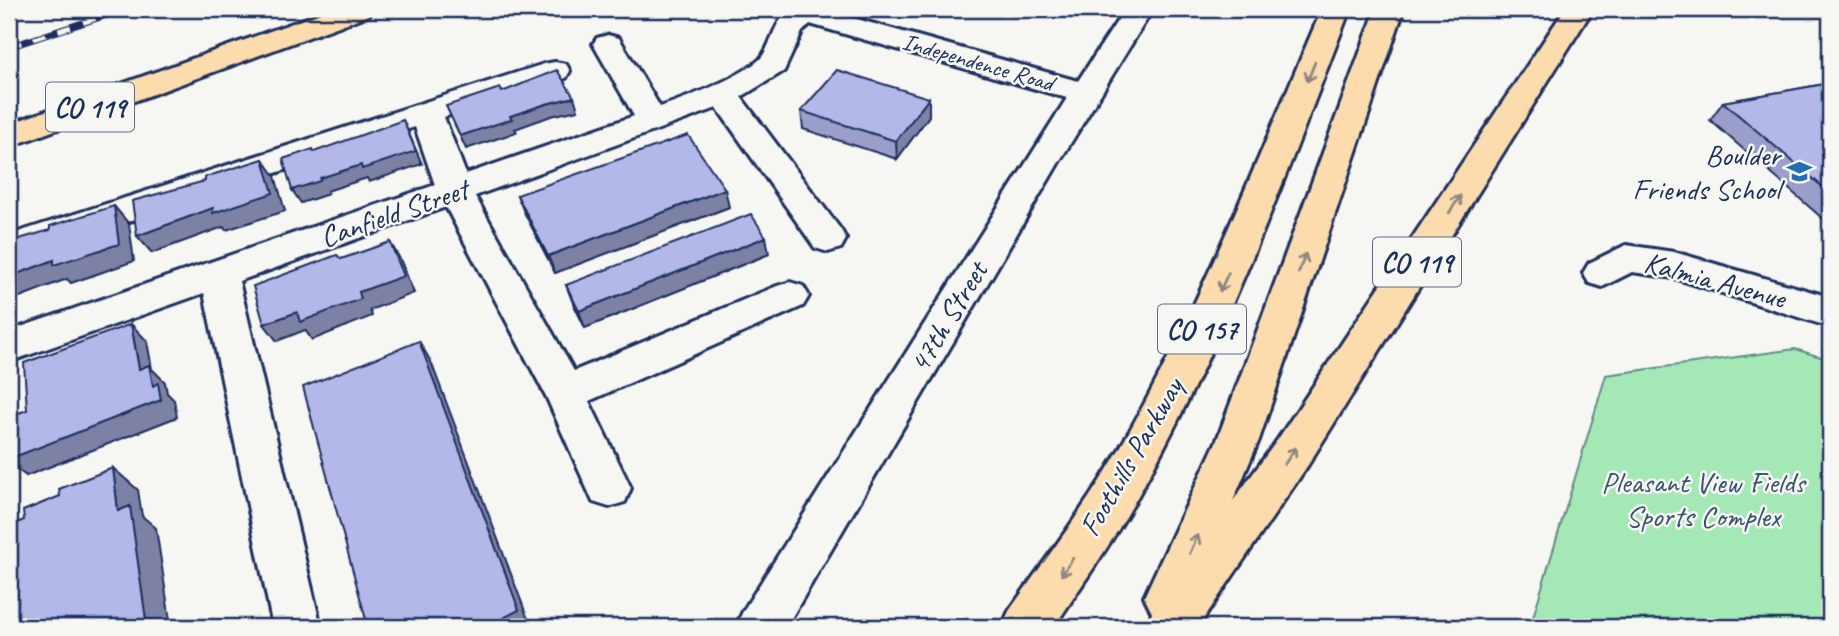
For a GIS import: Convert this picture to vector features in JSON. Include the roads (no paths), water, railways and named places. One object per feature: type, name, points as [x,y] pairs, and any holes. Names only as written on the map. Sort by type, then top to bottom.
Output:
[{"type":"highway","name":"CO 119","points":[[9,136],[359,9]]},
{"type":"highway","name":"Foothills Parkway","points":[[1026,627],[1135,462],[1189,355],[1239,249],[1336,9]]},
{"type":"highway","name":"CO 157","points":[[1153,627],[1192,550],[1238,440],[1390,9]]},
{"type":"highway","name":"CO 119","points":[[1170,627],[1293,452],[1579,9]]},
{"type":"street","name":"47th Street","points":[[760,627],[1085,93],[1139,9]]},
{"type":"street","name":"Independence Road","points":[[797,11],[1085,93]]},
{"type":"street","points":[[773,64],[797,11]]},
{"type":"street","name":"Canfield Street","points":[[9,347],[653,121],[723,94],[811,44],[874,33]]},
{"type":"street","points":[[607,44],[653,121]]},
{"type":"street","points":[[9,248],[555,71]]},
{"type":"street","points":[[723,94],[828,239]]},
{"type":"street","points":[[426,112],[455,192],[565,393],[610,488]]},
{"type":"street","name":"Kalmia Avenue","points":[[1602,273],[1626,258],[1674,265],[1830,312]]},
{"type":"street","points":[[219,274],[297,627]]},
{"type":"street","points":[[565,393],[790,296]]},
{"type":"railway","points":[[9,47],[125,9]]},
{"type":"place","name":"Boulder Friends School","points":[[1800,172]]},
{"type":"park label","name":"Pleasant View Fields Sports Complex","points":[[1703,499]]}]
